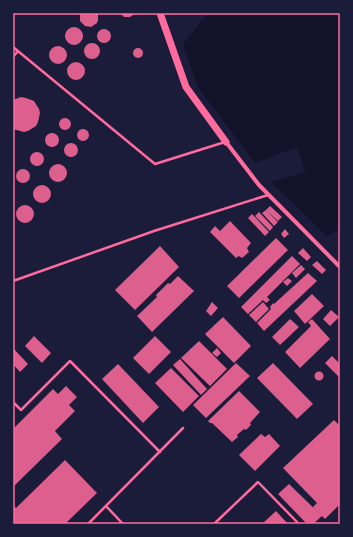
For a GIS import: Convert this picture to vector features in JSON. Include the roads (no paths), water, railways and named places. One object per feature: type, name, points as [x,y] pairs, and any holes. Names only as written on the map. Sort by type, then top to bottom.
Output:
[{"type":"main road","points":[[160,13],[186,87],[226,142]]},
{"type":"street","points":[[226,142],[259,185],[340,267]]},
{"type":"lane","points":[[13,47],[154,164],[226,142]]},
{"type":"lane","points":[[13,57],[18,51]]},
{"type":"lane","points":[[13,281],[154,231],[269,194]]},
{"type":"lane","points":[[13,402],[21,410],[70,361],[160,452]]},
{"type":"lane","points":[[88,524],[183,428]]},
{"type":"lane","points":[[214,524],[258,482],[299,524]]},
{"type":"lane","points":[[106,506],[123,524]]}]
